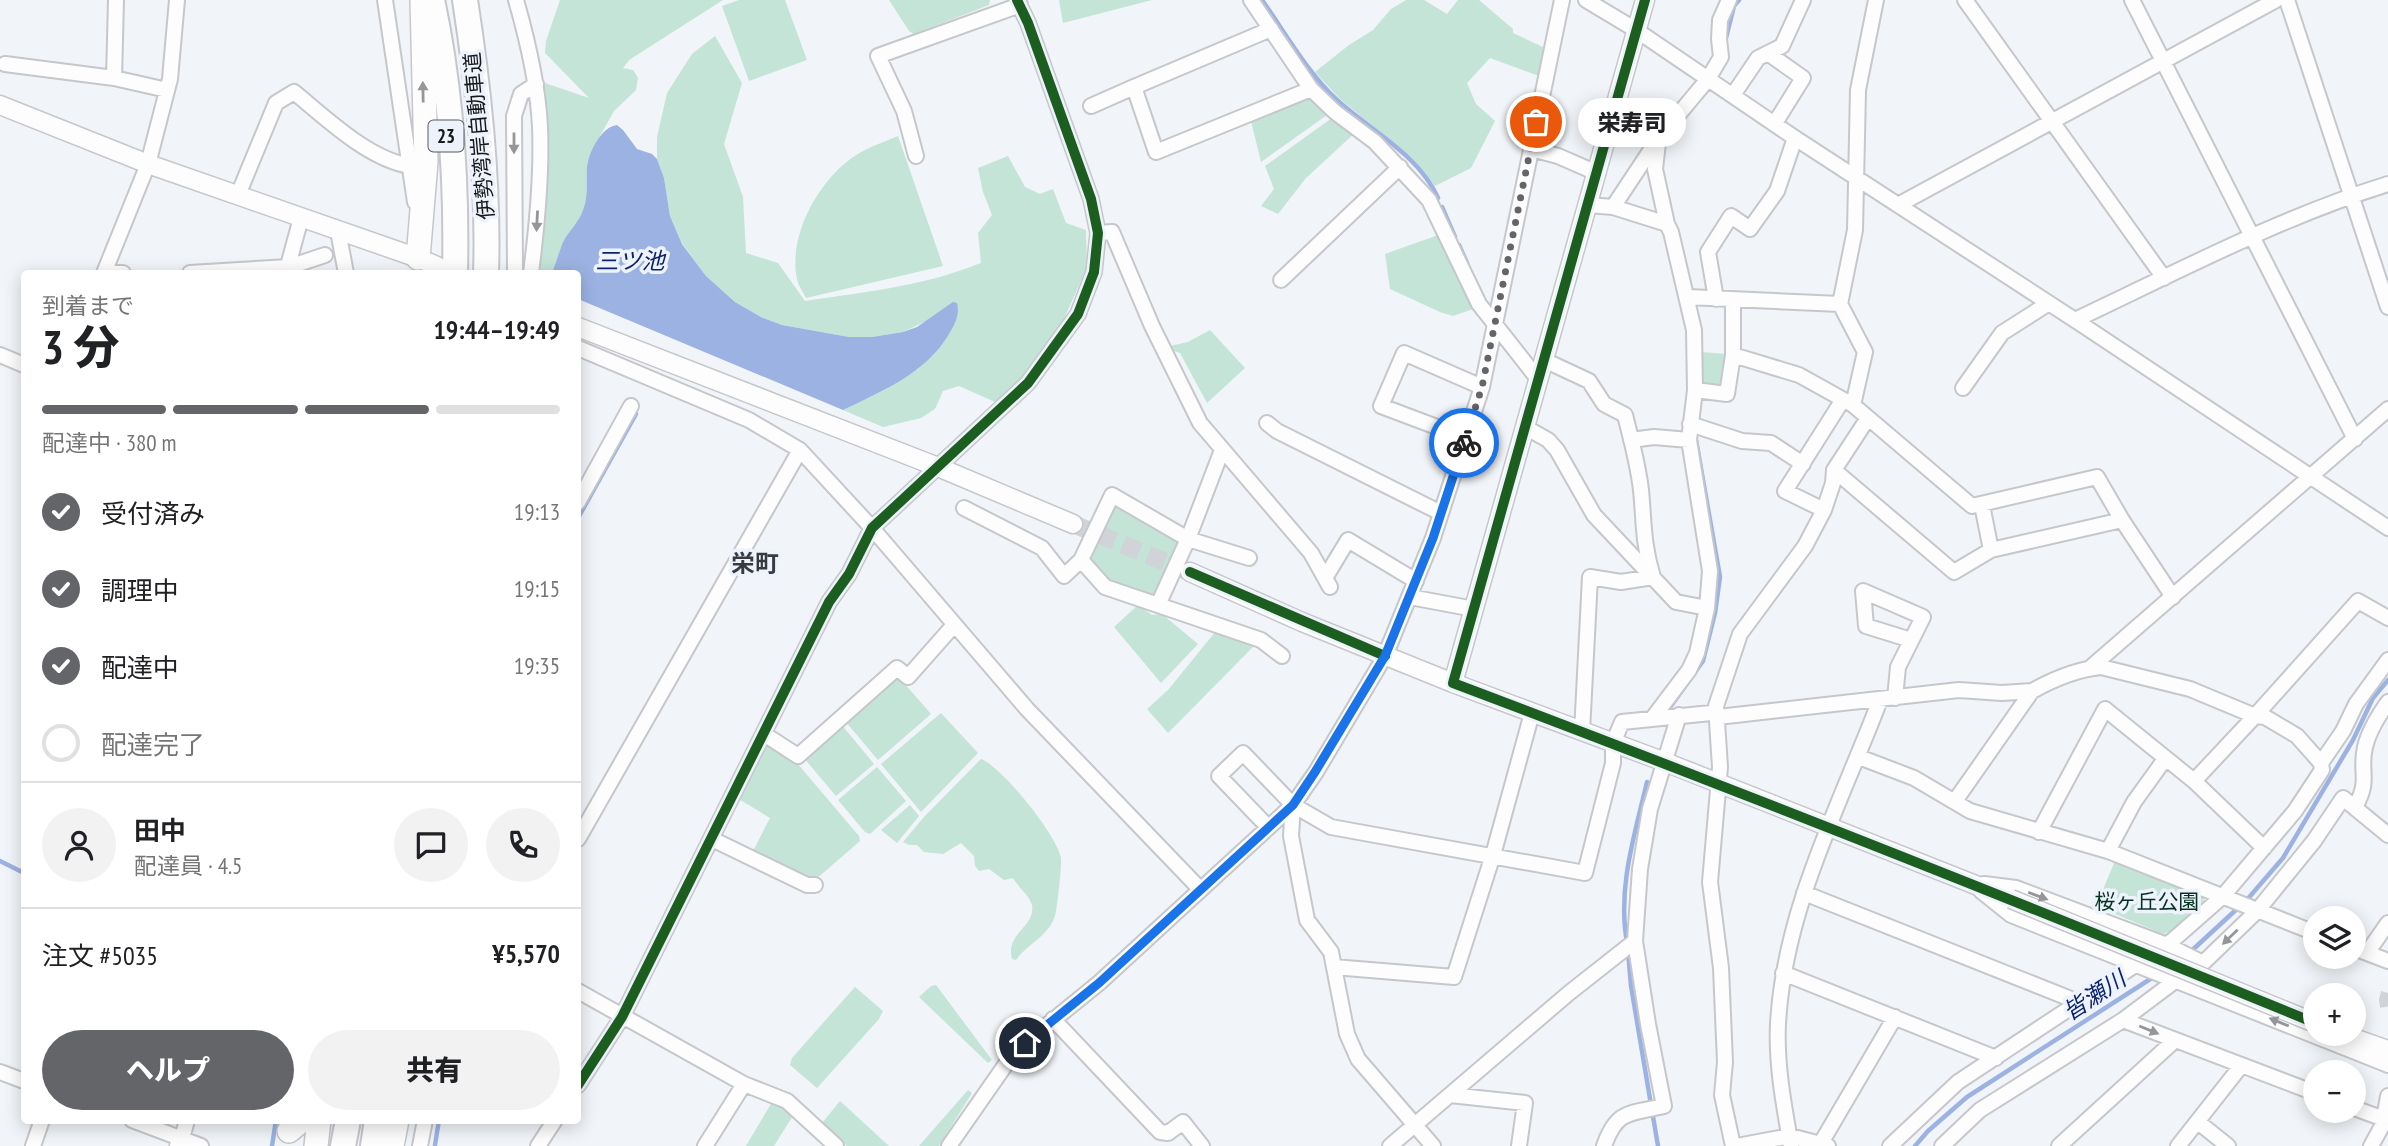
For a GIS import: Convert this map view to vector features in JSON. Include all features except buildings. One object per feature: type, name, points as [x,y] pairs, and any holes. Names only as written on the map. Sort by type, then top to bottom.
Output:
[{"type":"highway","points":[[422,0],[426,162],[436,269]]},
{"type":"highway","name":"伊勢湾岸自動車道","points":[[430,0],[449,99],[454,172],[436,269]]},
{"type":"highway","name":"伊勢湾岸自動車道","points":[[466,0],[477,75],[489,270]]},
{"type":"highway","points":[[316,1146],[319,1124]]},
{"type":"highway","points":[[341,1146],[345,1124]]},
{"type":"highway","points":[[375,1146],[378,1124]]},
{"type":"highway","points":[[392,1146],[396,1124]]},
{"type":"street","points":[[114,78],[116,0]]},
{"type":"street","points":[[105,270],[148,164],[167,90],[177,0]]},
{"type":"street","points":[[385,0],[414,193],[436,269]]},
{"type":"street","points":[[516,0],[528,39],[536,85],[540,141],[537,230],[531,270]]},
{"type":"street","points":[[1251,0],[1311,89],[1335,112],[1375,142],[1429,200],[1479,304],[1538,379]]},
{"type":"street","points":[[949,1146],[1006,1064],[1025,1043],[1099,983],[1293,805],[1385,656],[1441,513],[1482,387],[1562,0]]},
{"type":"street","points":[[1586,0],[1636,30],[1795,138],[2076,320],[2388,528]]},
{"type":"street","points":[[1452,683],[1645,0]]},
{"type":"street","points":[[1613,207],[1658,139],[1708,79],[1721,57],[1720,20],[1729,0]]},
{"type":"street","points":[[1733,95],[1758,58],[1782,46],[1803,0]]},
{"type":"street","points":[[1824,510],[1785,491],[1848,403],[1865,352],[1840,304],[1855,230],[1858,90],[1876,0]]},
{"type":"street","points":[[1965,0],[2164,278]]},
{"type":"street","points":[[2132,0],[2355,439]]},
{"type":"street","points":[[1898,205],[2276,0]]},
{"type":"street","points":[[2287,0],[2388,307]]},
{"type":"street","points":[[581,1080],[622,1017],[829,602],[849,574],[872,528],[1028,383],[1078,314],[1094,272],[1098,233],[1087,187],[1018,3],[878,56],[904,111],[916,156]]},
{"type":"street","points":[[1091,106],[1271,29]]},
{"type":"street","points":[[1769,54],[1803,78],[1775,123]]},
{"type":"street","points":[[5,64],[114,78],[167,90]]},
{"type":"street","points":[[515,270],[514,116],[521,94],[536,85]]},
{"type":"street","points":[[1134,87],[1156,152],[1311,89]]},
{"type":"street","points":[[238,195],[276,103],[294,92],[348,136],[397,163],[410,166]]},
{"type":"street","points":[[0,104],[148,164],[338,230],[436,269]]},
{"type":"street","points":[[1716,299],[1708,252],[1731,216],[1750,229],[1777,191],[1795,138]]},
{"type":"street","points":[[1651,719],[1689,670],[1698,653],[1707,608],[1710,572],[1689,440],[1695,390],[1694,330],[1655,169],[1658,139]]},
{"type":"street","points":[[1531,149],[1558,156],[1597,173]]},
{"type":"street","points":[[1281,280],[1400,167]]},
{"type":"street","points":[[2076,320],[2253,237],[2351,195],[2388,184]]},
{"type":"street","points":[[1588,205],[1613,207],[1667,224]]},
{"type":"street","points":[[287,270],[301,218]]},
{"type":"street","points":[[338,230],[345,270]]},
{"type":"street","points":[[1098,233],[1112,232],[1181,388],[1200,423],[1311,553],[1327,583],[1348,540],[1416,581]]},
{"type":"street","points":[[287,270],[326,255]]},
{"type":"street","points":[[1688,297],[1840,304]]},
{"type":"street","points":[[1695,390],[1727,394],[1733,355],[1733,300]]},
{"type":"street","points":[[1963,388],[2002,333],[2049,303]]},
{"type":"street","points":[[581,328],[938,467],[1073,524]]},
{"type":"street","points":[[581,349],[750,420],[800,450],[872,528],[1027,709],[1200,889]]},
{"type":"street","points":[[1466,438],[1381,406],[1404,353],[1482,387]]},
{"type":"street","points":[[0,355],[21,364]]},
{"type":"street","points":[[1733,355],[1799,375],[1848,403],[1972,506],[2097,477],[2173,597]]},
{"type":"street","points":[[1544,360],[1589,381],[1604,404],[1625,415],[1641,491],[1642,531],[1653,576]]},
{"type":"street","points":[[581,497],[631,406]]},
{"type":"street","points":[[2090,668],[2388,409]]},
{"type":"street","points":[[1868,418],[1834,470],[1833,483],[1824,510],[1805,546],[1740,634],[1716,706],[1720,767],[1710,881],[1721,968],[1725,1062],[1722,1095],[1735,1146],[1791,1141],[1825,1145],[1895,1017]]},
{"type":"street","points":[[1267,423],[1277,431],[1441,513]]},
{"type":"street","points":[[1690,424],[1742,441],[1770,443],[1803,464]]},
{"type":"street","points":[[1525,427],[1548,440],[1557,450],[1594,515],[1676,602],[1707,608]]},
{"type":"street","points":[[1631,440],[1654,437],[1689,440]]},
{"type":"street","points":[[581,834],[800,450]]},
{"type":"street","points":[[1158,605],[1188,539],[1222,450]]},
{"type":"street","points":[[1834,470],[1954,572],[1991,550],[2122,520]]},
{"type":"street","points":[[964,508],[1042,548],[1064,576],[1081,560],[1112,495],[1188,539],[1249,558]]},
{"type":"street","points":[[1982,505],[1991,550]]},
{"type":"street","points":[[1081,560],[1105,587],[1261,640],[1282,656]]},
{"type":"street","points":[[1190,572],[1452,683],[1664,762],[1972,883],[2303,1018]]},
{"type":"street","points":[[1582,732],[1590,578],[1621,582],[1653,576]]},
{"type":"street","points":[[1410,597],[1474,610]]},
{"type":"street","points":[[2194,782],[2358,601],[2388,618]]},
{"type":"street","points":[[764,734],[798,756],[897,668],[908,677],[954,625]]},
{"type":"street","points":[[1791,1141],[1778,1064],[1778,1025],[1783,973],[1804,893],[1858,757],[1887,699],[1911,640]]},
{"type":"street","points":[[2321,763],[2343,731],[2356,704],[2388,660]]},
{"type":"street","points":[[1268,827],[1219,776],[1243,752],[1293,805],[1331,827],[1585,873],[1613,763],[1613,743],[1622,722],[1711,713],[1718,717],[1959,690],[2002,693],[2032,691],[2090,668],[2101,667],[2190,689],[2264,718],[2297,736],[2321,763],[2322,770],[2295,811],[2225,897],[2170,947],[2135,966],[1958,1082],[1890,1146]]},
{"type":"street","points":[[1955,801],[2032,691]]},
{"type":"street","points":[[2355,807],[2364,792],[2365,749],[2376,719],[2388,702]]},
{"type":"street","points":[[2039,832],[2105,709],[2194,782],[2264,848]]},
{"type":"street","points":[[1334,967],[1454,977],[1493,855],[1532,713]]},
{"type":"street","points":[[1604,1146],[1611,1126],[1622,1116],[1664,1105],[1648,1024],[1628,946],[1650,809],[1679,715]]},
{"type":"street","points":[[1858,757],[1914,778],[1970,811],[2108,851],[2303,928]]},
{"type":"street","points":[[2108,851],[2134,803],[2165,759]]},
{"type":"street","points":[[1942,1146],[1980,1110],[2123,1020],[2201,962],[2255,910],[2315,841],[2343,798],[2388,835]]},
{"type":"street","points":[[1293,805],[1291,836],[1307,920],[1331,952],[1347,1034],[1358,1059],[1433,1146]]},
{"type":"street","points":[[712,839],[807,885],[815,885]]},
{"type":"street","points":[[1972,883],[2016,888],[2170,947],[2201,962]]},
{"type":"street","points":[[1972,883],[2011,915],[2388,1065]]},
{"type":"street","points":[[1804,893],[2081,1003]]},
{"type":"street","points":[[2366,945],[2388,923]]},
{"type":"street","points":[[1390,1146],[1628,946]]},
{"type":"street","points":[[2366,952],[2388,961]]},
{"type":"street","points":[[1783,973],[1996,1058]]},
{"type":"street","points":[[581,993],[744,1084],[787,1101],[836,1146]]},
{"type":"street","points":[[1053,1019],[1160,1132],[1168,1133],[1183,1122],[1202,1146]]},
{"type":"street","points":[[2123,1020],[2303,1089]]},
{"type":"street","points":[[2059,1146],[2174,1041]]},
{"type":"street","points":[[2366,1042],[2388,1050]]},
{"type":"street","points":[[2178,1146],[2241,1066]]},
{"type":"street","points":[[0,1072],[21,1080]]},
{"type":"street","points":[[705,1146],[744,1084]]},
{"type":"street","points":[[1450,1095],[1525,1103],[1519,1146]]},
{"type":"street","points":[[2371,1146],[2386,1117],[2388,1096]]},
{"type":"street","points":[[2366,1111],[2386,1117]]},
{"type":"street","points":[[2198,1122],[2228,1146]]},
{"type":"street","points":[[33,1146],[41,1124]]},
{"type":"street","points":[[141,1124],[181,1142],[201,1146]]},
{"type":"street","points":[[181,1142],[186,1124]]},
{"type":"street","points":[[419,1146],[424,1124]]},
{"type":"street","points":[[538,1146],[552,1124]]},
{"type":"green space","points":[[560,0],[723,0],[629,60],[623,68],[633,70],[638,78],[636,90],[614,111],[595,145],[587,164],[588,194],[584,208],[564,240],[553,270],[540,270],[542,82],[589,98],[545,53],[546,41]]},
{"type":"green space","points":[[739,0],[785,0],[807,60],[749,81],[722,6]]},
{"type":"green space","points":[[889,0],[990,0],[989,5],[914,34],[909,31]]},
{"type":"green space","points":[[1059,0],[1152,0],[1063,23]]},
{"type":"green space","points":[[1406,0],[1424,0],[1447,14],[1458,0],[1479,0],[1513,29],[1513,33],[1545,48],[1539,76],[1490,58],[1467,83],[1476,104],[1495,121],[1471,168],[1435,186],[1405,153],[1339,98],[1315,72],[1373,30],[1391,9]]},
{"type":"green space","points":[[715,36],[742,83],[724,144],[743,197],[746,253],[778,263],[805,301],[916,283],[981,263],[978,233],[992,215],[978,168],[1008,156],[1025,187],[1040,194],[1053,189],[1066,223],[1086,230],[1087,267],[1056,337],[1024,377],[995,402],[959,386],[943,391],[935,409],[921,418],[883,427],[843,410],[885,390],[918,369],[955,323],[958,306],[903,332],[872,337],[849,337],[782,325],[761,317],[735,302],[706,276],[682,243],[670,216],[664,178],[657,159],[657,137],[667,93],[692,54]]},
{"type":"green space","points":[[1309,96],[1328,109],[1327,115],[1261,162],[1251,121]]},
{"type":"green space","points":[[1332,118],[1357,131],[1306,178],[1278,214],[1261,206],[1274,189],[1265,166]]},
{"type":"green space","points":[[898,136],[943,266],[806,298],[798,281],[795,261],[797,243],[811,206],[834,173],[848,161],[867,149]]},
{"type":"green space","points":[[1441,234],[1476,308],[1453,316],[1390,289],[1385,254]]},
{"type":"green space","points":[[1210,330],[1245,368],[1207,403],[1180,353],[1171,350],[1170,346],[1188,342]]},
{"type":"green space","points":[[1700,352],[1727,354],[1722,387],[1701,385]]},
{"type":"green space","points":[[1119,505],[1178,539],[1179,544],[1157,594],[1150,597],[1108,583],[1089,559],[1112,506]]},
{"type":"green space","points":[[1138,605],[1152,615],[1162,614],[1198,644],[1161,683],[1114,627]]},
{"type":"green space","points":[[1216,631],[1256,644],[1168,733],[1147,709],[1168,690]]},
{"type":"green space","points":[[897,675],[931,714],[878,760],[845,721]]},
{"type":"green space","points":[[941,713],[978,753],[921,812],[881,764]]},
{"type":"green space","points":[[841,724],[874,764],[836,796],[803,757]]},
{"type":"green space","points":[[767,743],[791,756],[859,836],[860,841],[815,880],[808,881],[752,853],[770,818],[737,798],[763,744]]},
{"type":"green space","points":[[981,759],[1002,775],[1027,803],[1050,834],[1061,858],[1052,923],[1016,960],[1012,959],[1013,943],[1030,919],[1032,905],[1013,878],[1004,880],[989,869],[979,871],[975,866],[974,856],[961,843],[943,854],[924,852],[917,845],[903,842]]},
{"type":"green space","points":[[877,767],[906,801],[870,834],[865,832],[838,800]]},
{"type":"green space","points":[[910,805],[919,816],[897,843],[881,830]]},
{"type":"green space","name":"桜ヶ丘公園","points":[[2115,861],[2203,897],[2204,900],[2186,920],[2163,934],[2096,906]]},
{"type":"green space","points":[[936,985],[992,1060],[988,1063],[919,997]]},
{"type":"green space","points":[[855,987],[883,1011],[879,1019],[817,1088],[790,1065],[792,1058]]},
{"type":"green space","points":[[968,1090],[972,1093],[939,1146],[919,1146]]},
{"type":"green space","points":[[840,1101],[889,1146],[847,1146],[822,1123]]},
{"type":"green space","points":[[772,1102],[786,1107],[794,1114],[774,1146],[746,1146]]},
{"type":"water","name":"三ツ池","points":[[617,125],[637,149],[652,154],[657,159],[664,178],[670,216],[682,244],[706,276],[735,302],[782,325],[849,337],[872,337],[917,327],[953,302],[957,303],[957,315],[949,334],[916,370],[888,388],[843,410],[581,300],[581,270],[553,270],[563,242],[579,219],[585,204],[590,154],[601,135]]},
{"type":"waterway","points":[[1262,0],[1306,65],[1326,89],[1407,156],[1430,183],[1438,198]]},
{"type":"waterway","points":[[1726,38],[1734,6],[1739,0]]},
{"type":"waterway","points":[[1442,207],[1455,237]]},
{"type":"waterway","points":[[1459,245],[1467,263]]},
{"type":"waterway","points":[[581,513],[636,414]]},
{"type":"waterway","points":[[1671,706],[1703,661],[1715,613],[1720,577],[1696,440]]},
{"type":"waterway","name":"皆瀬川","points":[[2245,902],[2283,858],[2353,740],[2373,698],[2388,680]]},
{"type":"waterway","points":[[1627,942],[1624,922],[1626,881],[1647,782]]},
{"type":"waterway","points":[[0,861],[21,872]]},
{"type":"waterway","name":"皆瀬川","points":[[2188,954],[2238,908]]},
{"type":"waterway","points":[[1628,951],[1631,986],[1658,1146]]},
{"type":"waterway","name":"皆瀬川","points":[[1915,1146],[1967,1097],[2155,976]]},
{"type":"waterway","points":[[272,1146],[275,1124]]},
{"type":"waterway","points":[[435,1145],[438,1124]]},
{"type":"tunnel","points":[[1073,524],[1190,572]]},
{"type":"tunnel","points":[[2388,993],[2388,1012]]},
{"type":"cycle path","points":[[581,1080],[622,1017],[829,602],[849,574],[872,528],[1028,383],[1078,314],[1094,272],[1098,233],[1091,199],[1028,23],[1017,0]]},
{"type":"cycle path","points":[[1645,0],[1453,683],[1885,850],[2303,1018]]},
{"type":"cycle path","points":[[1190,572],[1385,656]]},
{"type":"way so far","points":[[1464,443],[1482,387],[1536,122]]},
{"type":"place","name":"栄寿司","points":[[1536,122]]},
{"type":"district","name":"栄町","points":[[755,563]]},
{"type":"route","points":[[1025,1043],[1099,983],[1293,805],[1385,656],[1433,538],[1464,443]]}]
